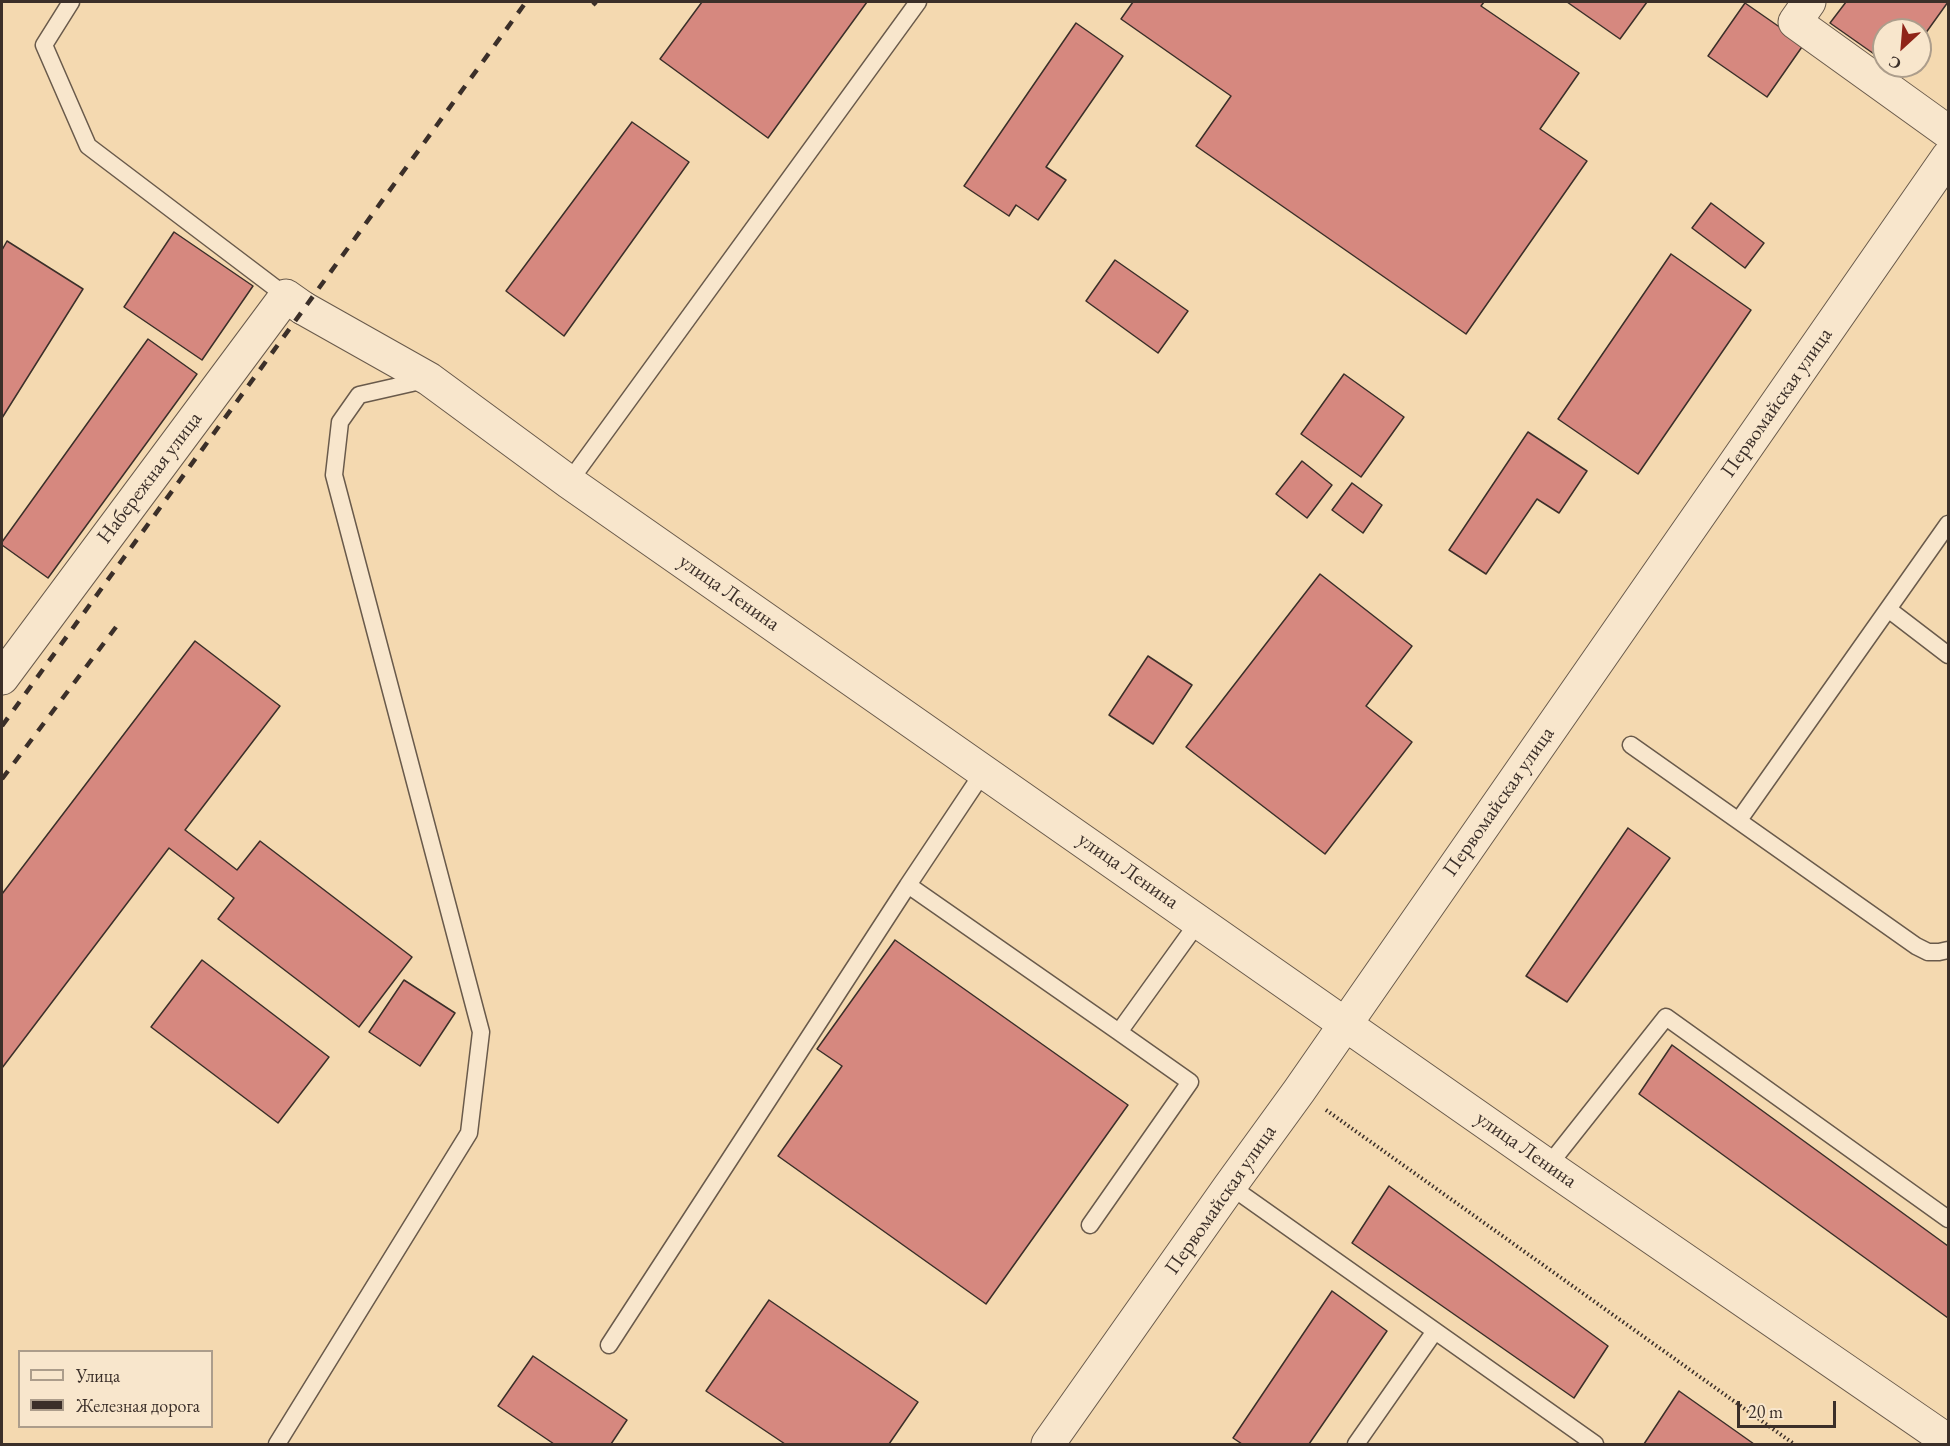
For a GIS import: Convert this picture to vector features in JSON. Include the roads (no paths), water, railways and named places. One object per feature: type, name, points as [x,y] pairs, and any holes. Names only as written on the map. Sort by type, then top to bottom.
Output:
[{"type":"street","points":[[1809,2],[1795,22],[1948,132]]},
{"type":"street","name":"Первомайская улица","points":[[1048,1444],[1299,1091],[1948,158]]},
{"type":"street","name":"улица Ленина","points":[[295,302],[429,380],[569,482],[1548,1166],[1948,1441]]},
{"type":"street","name":"Набережная улица","points":[[2,678],[295,302]]},
{"type":"lane","points":[[71,2],[44,45],[88,146],[295,302]]},
{"type":"lane","points":[[569,482],[918,2]]},
{"type":"lane","points":[[277,1444],[469,1134],[481,1032],[334,475],[340,422],[359,395],[429,380]]},
{"type":"lane","points":[[1738,820],[1948,524]]},
{"type":"lane","points":[[1888,609],[1948,655]]},
{"type":"lane","points":[[1631,745],[1916,946],[1928,952],[1948,950]]},
{"type":"lane","points":[[609,1345],[984,771]]},
{"type":"lane","points":[[908,885],[1190,1082],[1090,1225]]},
{"type":"lane","points":[[1119,1032],[1199,921]]},
{"type":"lane","points":[[1548,1166],[1666,1017],[1948,1219]]},
{"type":"lane","points":[[1230,1186],[1594,1444]]},
{"type":"lane","points":[[1356,1444],[1435,1331]]},
{"type":"railway","points":[[2,726],[526,2]]},
{"type":"railway","points":[[593,5],[596,2]]},
{"type":"railway","points":[[2,779],[116,627]]}]
